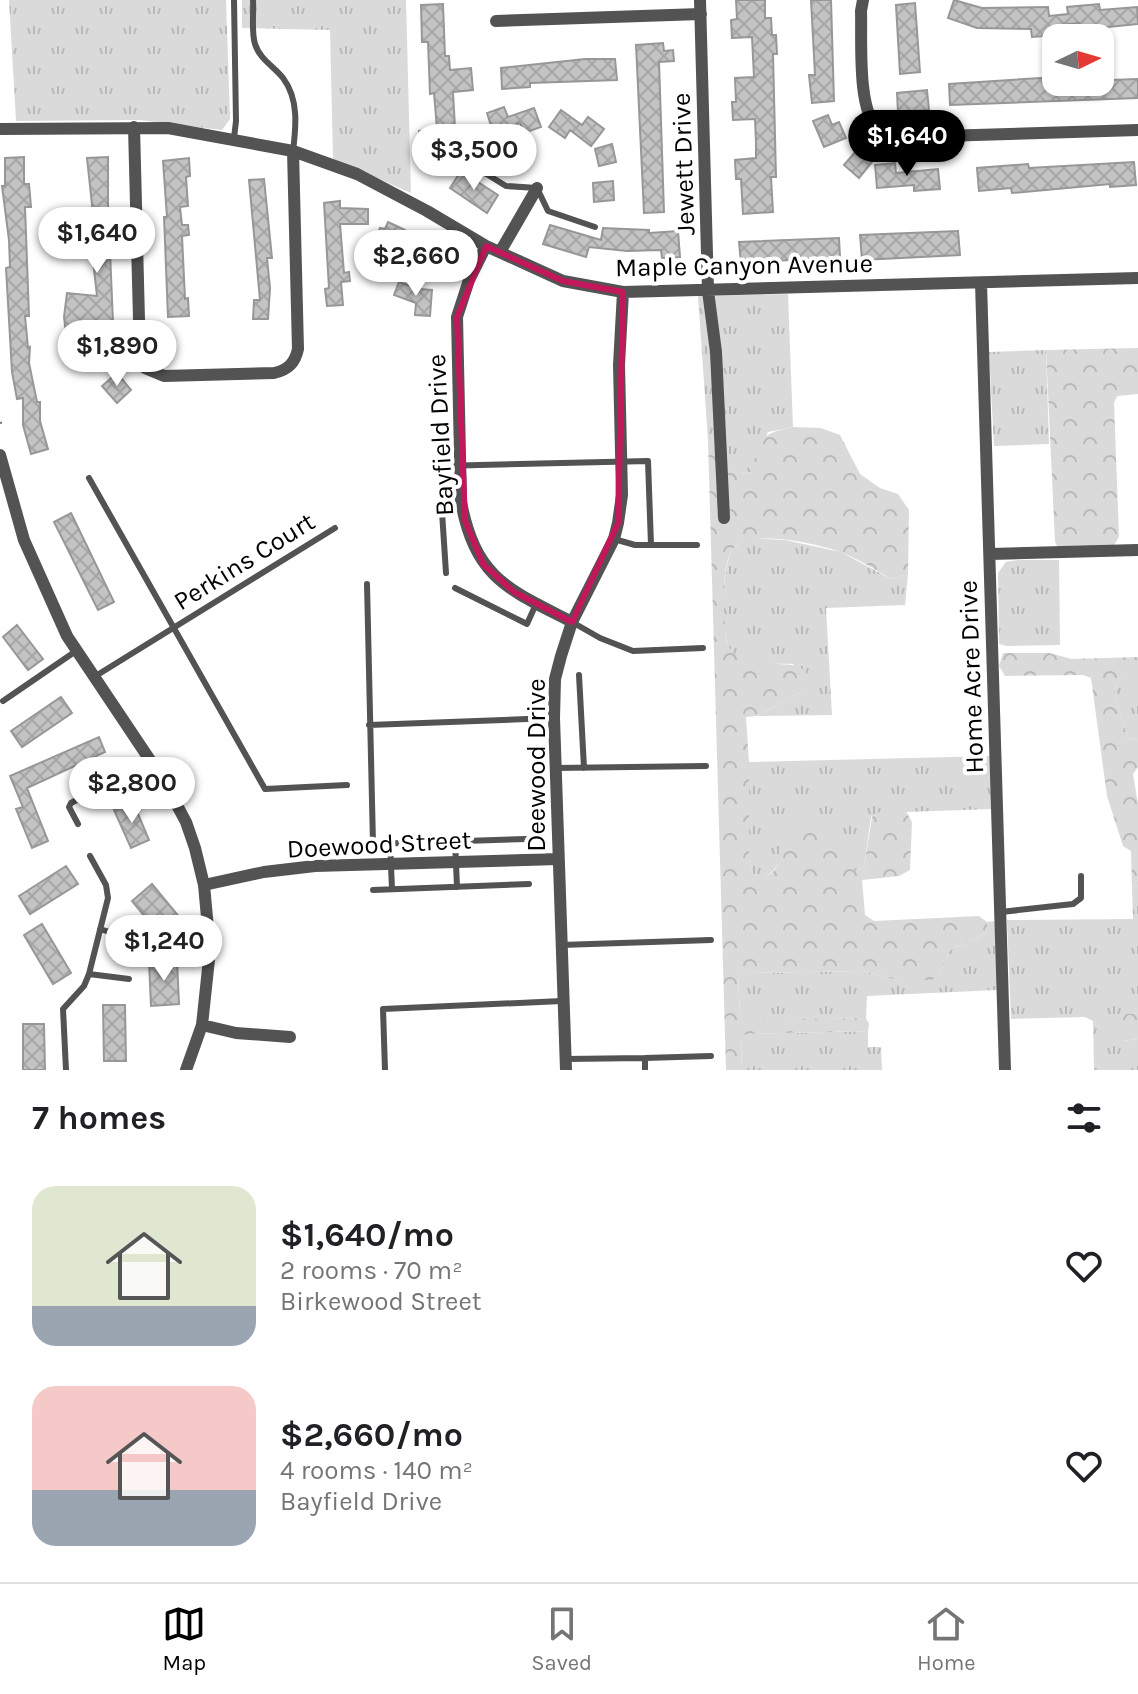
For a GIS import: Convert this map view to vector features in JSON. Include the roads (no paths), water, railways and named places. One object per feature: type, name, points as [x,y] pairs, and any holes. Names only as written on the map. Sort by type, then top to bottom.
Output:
[{"type":"street","name":"Jewett Drive","points":[[700,0],[708,291],[716,352],[724,518]]},
{"type":"street","points":[[863,0],[865,101],[869,116],[879,128],[907,137],[1138,130]]},
{"type":"street","points":[[496,21],[701,14]]},
{"type":"street","points":[[134,127],[140,358],[145,368],[164,376],[274,373],[290,366],[296,359],[293,151]]},
{"type":"street","name":"Maple Canyon Avenue","points":[[0,129],[168,128],[293,151],[357,174],[486,246],[563,281],[623,292],[1138,278]]},
{"type":"street","points":[[500,252],[537,188]]},
{"type":"street","name":"Bayfield Drive","points":[[486,246],[469,280],[457,317],[461,502],[473,547],[483,564],[514,592],[572,622]]},
{"type":"street","name":"Home Acre Drive","points":[[981,283],[1005,1070]]},
{"type":"street","name":"Deewood Drive","points":[[566,1064],[555,679],[572,622],[614,539],[622,495],[619,365],[623,292]]},
{"type":"street","points":[[0,455],[24,540],[67,636],[151,760],[186,822],[204,885],[210,950],[202,1025],[186,1070]]},
{"type":"street","points":[[990,554],[1138,550]]},
{"type":"street","name":"Doewood Street","points":[[204,885],[264,872],[303,868],[558,859]]},
{"type":"street","points":[[202,1025],[236,1033],[290,1037]]},
{"type":"lane","points":[[234,0],[234,138]]},
{"type":"lane","points":[[253,0],[254,41],[260,55],[283,78],[293,97],[293,151]]},
{"type":"lane","points":[[467,162],[506,186],[537,188],[548,211],[595,227]]},
{"type":"lane","points":[[446,573],[439,466],[648,461],[651,545]]},
{"type":"lane","name":"Perkins Court","points":[[89,478],[265,789],[347,785]]},
{"type":"lane","name":"Perkins Court","points":[[94,677],[335,528]]},
{"type":"lane","points":[[614,539],[635,545],[697,545]]},
{"type":"lane","points":[[367,584],[373,844],[527,839]]},
{"type":"lane","points":[[455,588],[527,624],[536,604]]},
{"type":"lane","points":[[572,622],[600,638],[633,651],[703,648]]},
{"type":"lane","points":[[3,701],[76,651]]},
{"type":"lane","points":[[579,675],[584,768]]},
{"type":"lane","points":[[369,725],[554,718]]},
{"type":"lane","points":[[78,824],[69,807],[71,803],[151,760]]},
{"type":"lane","points":[[556,768],[706,766]]},
{"type":"lane","points":[[455,841],[457,887]]},
{"type":"lane","points":[[390,843],[392,889]]},
{"type":"lane","points":[[66,1070],[63,1009],[84,986],[89,974],[108,898],[106,885],[90,856]]},
{"type":"lane","points":[[1000,913],[1073,904],[1081,898],[1081,876]]},
{"type":"lane","points":[[373,890],[529,884]]},
{"type":"lane","points":[[100,929],[156,947],[210,950]]},
{"type":"lane","points":[[561,945],[711,940]]},
{"type":"lane","points":[[89,974],[129,979]]},
{"type":"lane","points":[[385,1070],[383,1009],[562,1001]]},
{"type":"lane","name":"Deewood Drive","points":[[566,1064],[711,1056]]},
{"type":"lane","points":[[645,1058],[645,1070]]}]
